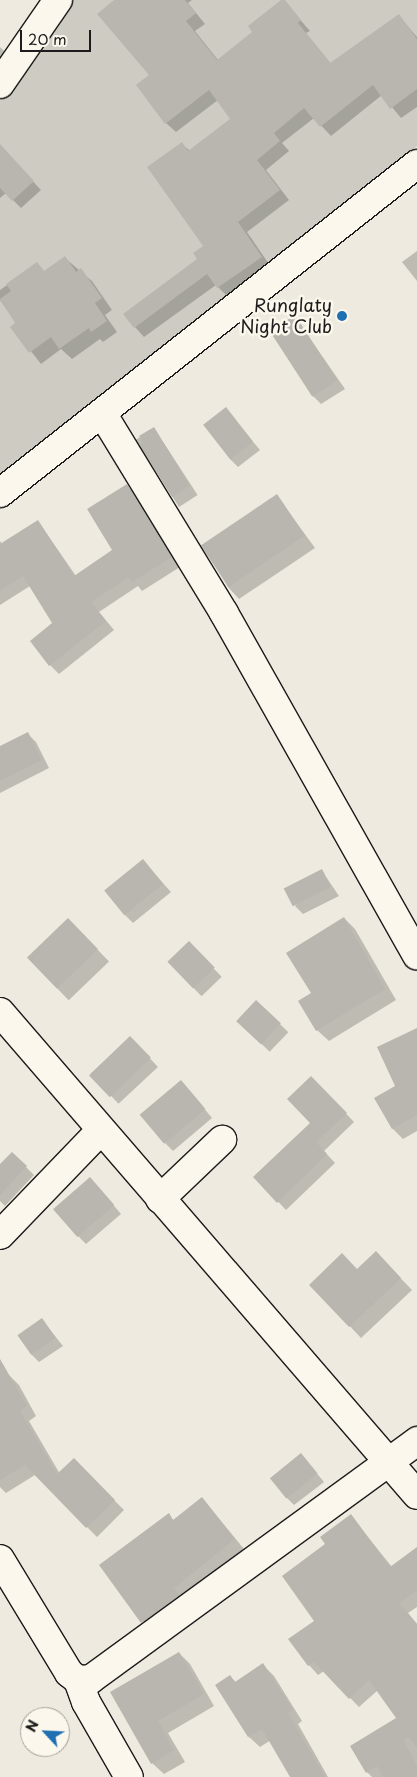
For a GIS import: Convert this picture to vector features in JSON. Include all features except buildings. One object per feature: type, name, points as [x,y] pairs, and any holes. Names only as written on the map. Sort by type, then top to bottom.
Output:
[{"type":"street","points":[[0,84],[58,0]]},
{"type":"street","points":[[0,493],[417,164]]},
{"type":"street","points":[[102,413],[224,612],[417,955]]},
{"type":"street","points":[[0,1012],[100,1130],[390,1461],[417,1495]]},
{"type":"street","points":[[0,1235],[100,1130]]},
{"type":"street","points":[[160,1199],[222,1140]]},
{"type":"street","points":[[78,1680],[91,1679],[417,1441]]},
{"type":"street","points":[[0,1559],[69,1673],[78,1680],[86,1702],[129,1777]]},
{"type":"shaded area","points":[[66,0],[417,0],[417,146],[0,483],[0,101]]},
{"type":"place","name":"Runglaty Night Club","points":[[342,316]]}]
